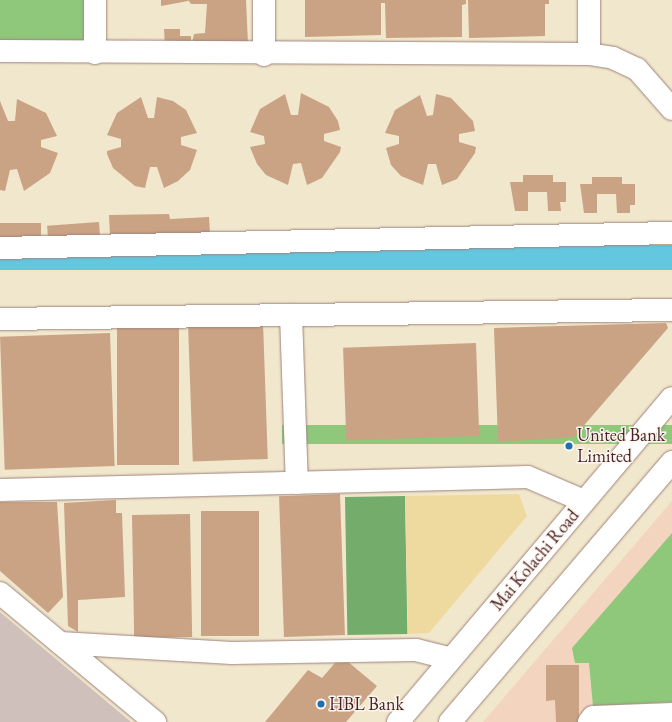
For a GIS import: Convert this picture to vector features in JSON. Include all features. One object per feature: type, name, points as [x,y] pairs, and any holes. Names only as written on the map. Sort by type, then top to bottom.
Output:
[{"type":"street","points":[[95,0],[95,53]]},
{"type":"street","points":[[264,0],[264,55]]},
{"type":"street","points":[[589,0],[589,54]]},
{"type":"street","points":[[0,51],[264,55],[589,54],[613,58],[637,69],[672,109]]},
{"type":"street","points":[[0,248],[672,233]]},
{"type":"street","points":[[0,319],[672,310]]},
{"type":"street","points":[[291,315],[296,483]]},
{"type":"street","name":"Mai Kolachi Road","points":[[398,722],[672,398]]},
{"type":"street","points":[[450,722],[672,462]]},
{"type":"street","points":[[0,490],[528,477],[584,501]]},
{"type":"street","points":[[0,593],[155,722]]},
{"type":"street","points":[[60,643],[232,653],[416,650],[451,659]]},
{"type":"street","points":[[589,722],[593,717],[672,714]]},
{"type":"shaded area","points":[[672,501],[672,722],[483,722]]},
{"type":"shaded area","points":[[0,612],[131,722],[0,722]]},
{"type":"green space","points":[[0,0],[86,0],[86,41],[0,41]]},
{"type":"green space","points":[[282,425],[672,425],[672,444],[282,444]]},
{"type":"green space","points":[[405,496],[407,634],[347,635],[345,497]]},
{"type":"green space","points":[[672,533],[672,702],[593,706],[589,663],[575,663],[572,648]]},
{"type":"sand","points":[[519,494],[527,516],[429,633],[408,634],[405,496]]},
{"type":"water","points":[[0,245],[672,245],[672,270],[0,270]]},
{"type":"building","points":[[161,0],[188,0],[188,1],[161,6]]},
{"type":"building","points":[[188,0],[246,0],[248,44],[192,43],[194,34],[205,33],[207,4],[191,4]]},
{"type":"building","points":[[305,0],[466,0],[466,4],[462,5],[462,37],[386,38],[385,3],[381,3],[381,35],[305,37]]},
{"type":"building","points":[[468,0],[549,0],[549,4],[545,4],[545,36],[469,38]]},
{"type":"building","points":[[164,29],[180,29],[180,36],[191,36],[191,43],[165,47]]},
{"type":"building","points":[[301,93],[329,107],[338,121],[340,130],[324,134],[324,141],[341,147],[340,152],[322,178],[307,185],[301,163],[293,164],[288,185],[266,175],[257,164],[250,147],[265,144],[264,136],[250,132],[260,109],[285,94],[291,115],[298,115]]},
{"type":"building","points":[[436,94],[451,98],[473,121],[475,131],[459,134],[459,142],[476,147],[475,153],[457,179],[442,185],[436,164],[428,164],[423,185],[401,176],[391,165],[386,148],[399,144],[399,136],[385,133],[395,110],[420,95],[427,116],[433,115]]},
{"type":"building","points":[[141,97],[148,118],[154,118],[157,97],[173,101],[186,110],[197,133],[181,137],[181,145],[197,150],[190,170],[178,181],[164,188],[157,167],[150,167],[145,188],[135,186],[113,168],[107,154],[107,151],[121,147],[121,139],[107,135],[117,113]]},
{"type":"building","points":[[17,99],[46,113],[57,136],[41,140],[41,147],[58,153],[50,173],[24,191],[17,169],[10,170],[5,191],[0,190],[0,101],[8,121],[15,121]]},
{"type":"building","points":[[523,175],[553,175],[553,182],[566,182],[566,202],[560,202],[561,211],[548,211],[547,192],[528,192],[528,211],[515,211],[510,182],[523,182]]},
{"type":"building","points":[[592,177],[622,177],[622,184],[635,184],[635,205],[630,205],[630,213],[617,213],[616,194],[597,194],[597,213],[584,213],[580,184],[592,184]]},
{"type":"building","points":[[169,214],[170,219],[209,217],[210,233],[110,236],[109,215]]},
{"type":"building","points":[[99,222],[100,236],[48,240],[47,226]]},
{"type":"building","points":[[0,223],[41,223],[41,237],[0,237]]},
{"type":"building","points":[[263,322],[268,459],[193,462],[188,325]]},
{"type":"building","points":[[666,323],[668,328],[574,437],[498,442],[494,328]]},
{"type":"building","points":[[117,326],[179,326],[179,465],[117,465]]},
{"type":"building","points":[[110,333],[115,466],[5,470],[0,337]]},
{"type":"building","points":[[476,343],[479,436],[346,441],[343,348]]},
{"type":"building","points":[[340,494],[345,635],[284,637],[279,496]]},
{"type":"building","points":[[116,500],[116,513],[122,513],[125,597],[78,600],[78,632],[68,626],[64,503]]},
{"type":"building","points":[[0,502],[57,502],[63,597],[48,613],[0,571]]},
{"type":"building","points":[[201,511],[259,511],[259,636],[201,636]]},
{"type":"building","points":[[190,514],[192,637],[134,638],[132,515]]},
{"type":"building","name":"HBL Bank","points":[[341,656],[377,686],[346,722],[265,722],[308,670],[322,678]]},
{"type":"building","points":[[546,665],[579,665],[579,722],[556,722],[555,700],[546,701]]},
{"type":"place","name":"United Bank Limited","points":[[569,446]]},
{"type":"place","name":"HBL Bank","points":[[321,704]]}]
